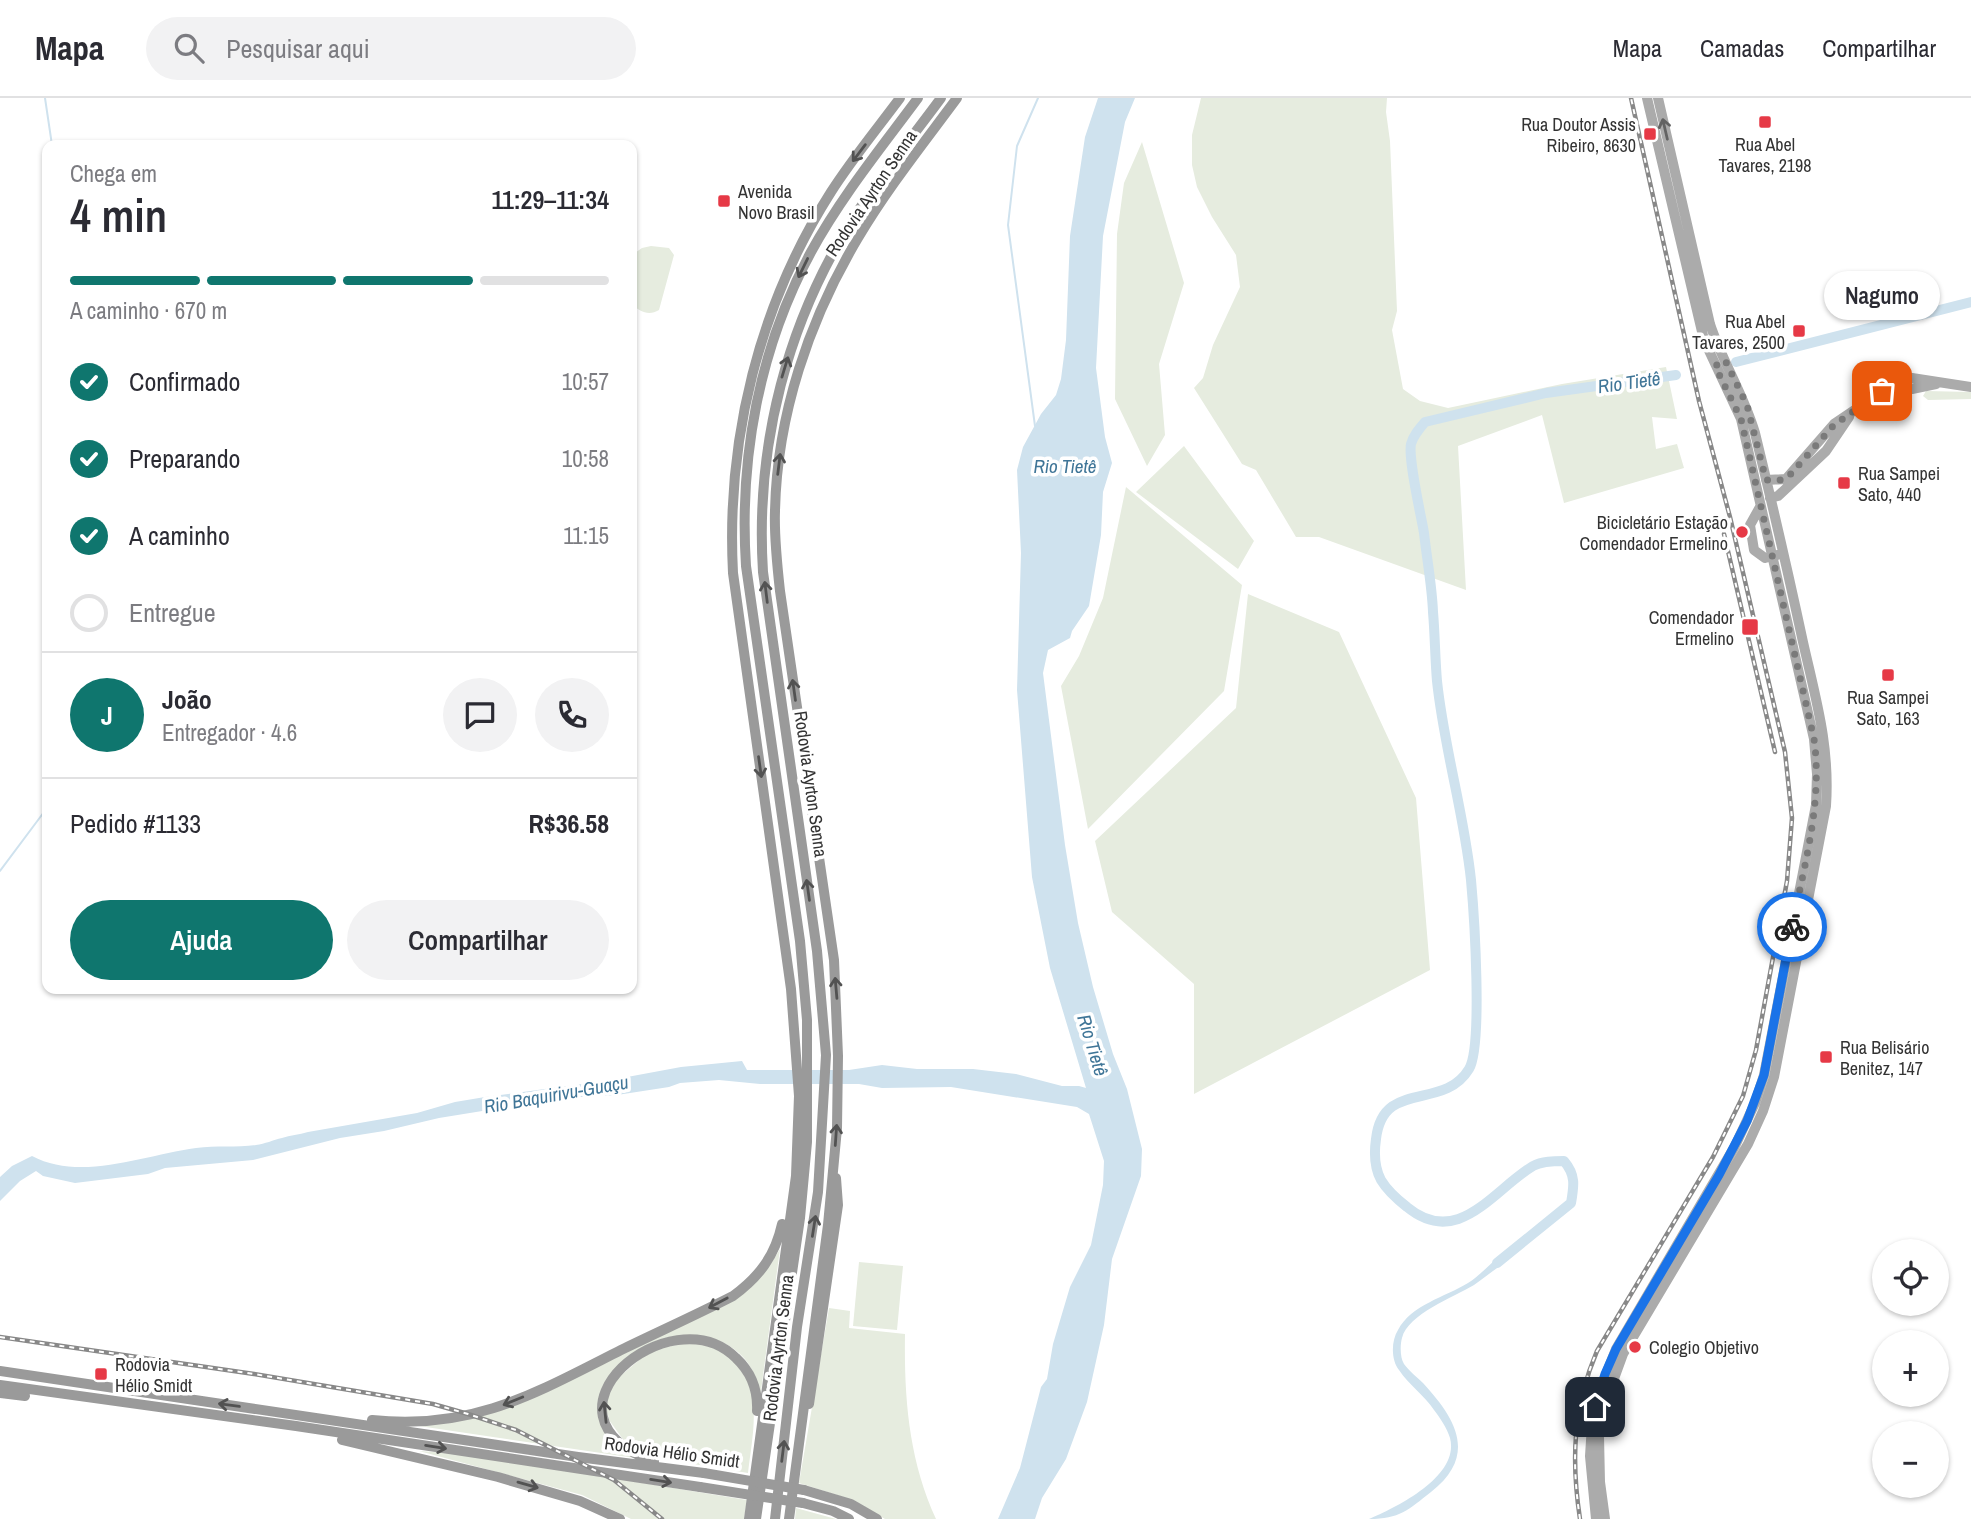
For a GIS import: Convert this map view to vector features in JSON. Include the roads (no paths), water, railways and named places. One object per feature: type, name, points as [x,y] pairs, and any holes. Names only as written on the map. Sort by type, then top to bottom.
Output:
[{"type":"highway","points":[[803,1057],[791,989],[733,573],[734,474],[751,380],[783,283],[798,250],[832,190],[900,98]]},
{"type":"highway","name":"Rodovia Ayrton Senna","points":[[756,1519],[800,1218],[807,1142],[803,1057],[806,999],[746,566],[743,508],[746,455],[766,363],[811,252],[861,175],[918,98]]},
{"type":"highway","name":"Rodovia Ayrton Senna","points":[[775,1519],[797,1327],[818,1192],[826,1055],[817,951],[763,572],[761,513],[764,474],[778,389],[812,295],[856,214],[941,98]]},
{"type":"highway","name":"Rodovia Ayrton Senna","points":[[789,1519],[833,1170],[838,1056],[834,960],[780,591],[775,520],[778,467],[794,386],[821,307],[877,208],[957,98]]},
{"type":"highway","points":[[749,1519],[796,1176],[804,1095]]},
{"type":"highway","points":[[296,1421],[334,1416],[398,1423],[439,1421],[490,1410],[539,1391],[701,1313],[746,1286],[770,1260],[780,1236],[785,1211],[791,1202]]},
{"type":"highway","points":[[670,1468],[636,1456],[622,1447],[609,1431],[603,1410],[609,1384],[623,1366],[641,1353],[670,1341],[715,1343],[731,1353],[746,1368],[757,1399],[757,1455]]},
{"type":"highway","name":"Rodovia Hélio Smidt","points":[[2,1371],[803,1503],[849,1519]]},
{"type":"highway","name":"Rodovia Hélio Smidt","points":[[0,1385],[87,1398],[296,1421],[704,1473],[804,1490],[851,1504],[877,1519]]},
{"type":"highway","points":[[0,1393],[57,1399],[87,1398]]},
{"type":"highway","points":[[296,1421],[329,1437],[534,1487],[580,1501],[620,1519]]},
{"type":"main road","points":[[1596,1519],[1591,1478],[1591,1441],[1595,1407],[1605,1374],[1633,1317],[1740,1147],[1756,1129],[1774,1077],[1826,806],[1826,748],[1816,694],[1778,555],[1760,508],[1741,419],[1720,363],[1699,321],[1647,98]]},
{"type":"main road","points":[[1605,1519],[1599,1436],[1608,1395],[1623,1354],[1740,1147],[1764,1075],[1816,805],[1814,739],[1766,480],[1747,405],[1720,363],[1658,98]]},
{"type":"main road","points":[[1766,480],[1783,480],[1789,476],[1832,427],[1888,389],[1912,384],[1947,383],[1971,387]]},
{"type":"main road","points":[[1770,498],[1779,496],[1817,460],[1830,446],[1850,415]]},
{"type":"main road","points":[[1755,484],[1770,498]]},
{"type":"main road","points":[[1760,508],[1750,526],[1755,552],[1761,556],[1778,555]]},
{"type":"water","name":"Rio Tietê","points":[[1098,98],[1135,98],[1125,122],[1103,236],[1096,368],[1105,437],[1112,463],[1103,492],[1101,535],[1089,606],[1070,638],[1048,650],[1043,673],[1078,923],[1093,987],[1113,1054],[1127,1089],[1142,1149],[1141,1176],[1112,1259],[1104,1325],[1087,1402],[1066,1459],[1042,1498],[1035,1519],[998,1519],[1020,1468],[1041,1387],[1047,1379],[1053,1344],[1070,1287],[1091,1245],[1103,1185],[1104,1161],[1089,1114],[1077,1107],[951,1087],[882,1088],[859,1084],[760,1084],[719,1080],[680,1083],[617,1095],[563,1098],[439,1118],[340,1138],[253,1160],[165,1168],[148,1174],[75,1183],[43,1176],[36,1171],[20,1181],[0,1201],[0,1177],[12,1166],[32,1156],[71,1167],[92,1167],[196,1148],[256,1145],[308,1132],[417,1113],[455,1102],[611,1080],[681,1067],[742,1061],[747,1070],[849,1070],[882,1065],[917,1069],[973,1069],[1016,1074],[1062,1086],[1086,1088],[1050,968],[1032,877],[1017,690],[1021,553],[1017,470],[1023,447],[1041,414],[1056,395],[1061,379],[1066,340],[1070,236],[1085,137]]},
{"type":"water","points":[[1496,1259],[1500,1266],[1474,1285],[1422,1314],[1406,1329],[1401,1341],[1404,1364],[1435,1397],[1452,1424],[1458,1451],[1454,1464],[1446,1478],[1409,1508],[1389,1517],[1369,1519],[1395,1507],[1424,1488],[1446,1465],[1451,1452],[1450,1438],[1443,1423],[1396,1366],[1393,1350],[1396,1334],[1411,1314],[1468,1283]]},
{"type":"waterway","points":[[45,98],[51,140]]},
{"type":"waterway","points":[[1035,426],[1008,225],[1017,146],[1038,98]]},
{"type":"waterway","name":"Rio Tietê","points":[[1736,362],[1971,302]]},
{"type":"waterway","name":"Rio Tietê","points":[[1497,1263],[1571,1203],[1573,1181],[1571,1171],[1564,1161],[1544,1162],[1533,1166],[1474,1211],[1459,1219],[1443,1222],[1425,1218],[1396,1198],[1381,1180],[1375,1160],[1376,1139],[1381,1120],[1390,1108],[1402,1101],[1444,1090],[1458,1082],[1469,1069],[1476,1034],[1471,880],[1440,706],[1431,583],[1413,474],[1411,444],[1425,422],[1546,393],[1676,375]]},
{"type":"waterway","points":[[0,871],[42,815]]},
{"type":"railway","points":[[1580,1519],[1575,1476],[1576,1434],[1589,1372],[1597,1351],[1713,1157],[1743,1096],[1756,1050],[1787,881],[1792,818],[1785,752],[1730,517],[1699,401],[1631,98]]},
{"type":"railway","points":[[1724,534],[1775,752]]},
{"type":"railway","points":[[0,1337],[254,1374],[433,1404],[516,1430],[614,1480],[662,1519]]},
{"type":"place","name":"Rua Abel Tavares, 2198","points":[[1765,122]]},
{"type":"place","name":"Rua Doutor Assis Ribeiro, 8630","points":[[1650,134]]},
{"type":"place","name":"Avenida Novo Brasil","points":[[724,201]]},
{"type":"place","name":"Rua Abel Tavares, 2500","points":[[1799,331]]},
{"type":"place","name":"Nagumo","points":[[1882,391]]},
{"type":"place","name":"Rua Sampei Sato, 440","points":[[1844,483]]},
{"type":"place","name":"Bicicletário Estação Comendador Ermelino","points":[[1742,532]]},
{"type":"place","name":"Comendador Ermelino","points":[[1750,627]]},
{"type":"place","name":"Rua Sampei Sato, 163","points":[[1888,675]]},
{"type":"place","name":"Rua Belisário Benitez, 147","points":[[1826,1057]]},
{"type":"place","name":"Colegio Objetivo","points":[[1635,1347]]},
{"type":"place","name":"Rodovia Hélio Smidt","points":[[101,1374]]},
{"type":"water label","name":"Rio Baquirivu-Guaçu","points":[[556,1094]]}]
